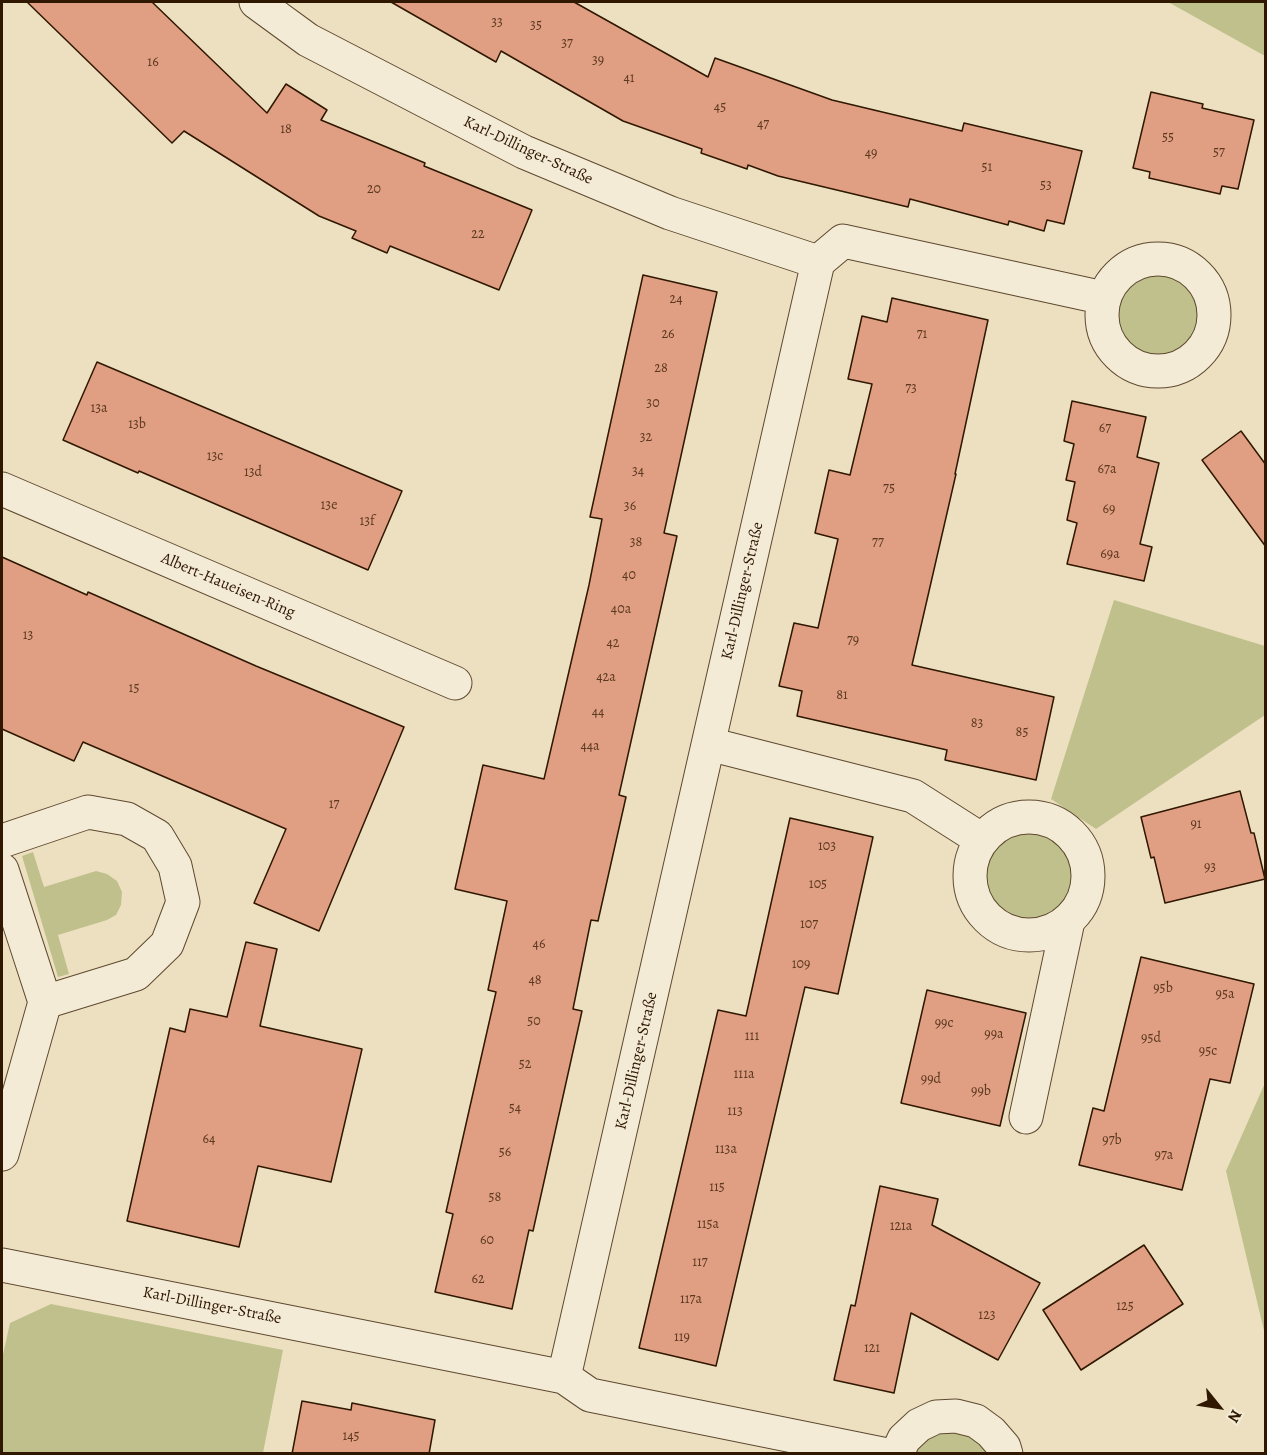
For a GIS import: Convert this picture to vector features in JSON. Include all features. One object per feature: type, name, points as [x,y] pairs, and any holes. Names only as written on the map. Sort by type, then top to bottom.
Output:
[{"type":"street","name":"Karl-Dillinger-Straße","points":[[256,2],[308,40],[524,152],[670,213],[818,262],[564,1377]]},
{"type":"street","points":[[818,262],[843,241],[1104,298]]},
{"type":"street","name":"Albert-Haueisen-Ring","points":[[2,489],[455,682]]},
{"type":"street","points":[[708,744],[913,796],[982,840]]},
{"type":"street","points":[[2,841],[88,812],[127,819],[157,836],[175,866],[183,902],[167,944],[136,974],[45,1002]]},
{"type":"street","points":[[1036,818],[1055,823],[1071,835],[1083,852],[1088,871],[1088,883],[1080,907],[1068,921],[1052,931],[1033,935],[1014,933],[996,926],[982,912],[973,896],[970,876],[973,857],[982,840],[997,826],[1016,819],[1036,818]]},
{"type":"street","points":[[2,870],[45,1002],[2,1154]]},
{"type":"street","points":[[1026,1117],[1068,921]]},
{"type":"street","name":"Karl-Dillinger-Straße","points":[[2,1265],[564,1377],[590,1395],[882,1454]]},
{"type":"street","points":[[897,1454],[904,1439],[919,1425],[936,1417],[956,1416],[975,1421],[992,1432],[1006,1454]]},
{"type":"green space","points":[[1168,2],[1265,2],[1265,56]]},
{"type":"green space","points":[[1158,259],[1179,263],[1198,275],[1210,294],[1214,315],[1210,336],[1198,355],[1179,367],[1158,371],[1137,367],[1118,355],[1106,336],[1102,315],[1106,294],[1118,275],[1137,263]]},
{"type":"green space","points":[[1114,600],[1265,646],[1265,715],[1096,829],[1051,799]]},
{"type":"green space","points":[[1029,817],[1040,818],[1062,827],[1078,843],[1087,865],[1087,887],[1078,909],[1062,925],[1040,934],[1029,935],[1018,934],[996,925],[980,909],[971,887],[970,876],[971,865],[980,843],[996,827],[1018,818]]},
{"type":"green space","points":[[33,852],[44,887],[96,871],[107,874],[117,881],[122,892],[121,905],[116,915],[58,935],[69,974],[58,977],[22,856]]},
{"type":"green space","points":[[1265,1083],[1265,1335],[1226,1171]]},
{"type":"green space","points":[[51,1304],[283,1350],[263,1453],[2,1453],[2,1359],[10,1323]]},
{"type":"green space","points":[[936,1417],[1006,1454],[897,1454]]},
{"type":"building","points":[[27,2],[152,2],[267,113],[286,84],[327,110],[321,120],[425,163],[424,166],[532,210],[499,290],[390,246],[387,253],[352,238],[356,231],[319,216],[184,131],[172,143]]},
{"type":"building","points":[[391,2],[574,2],[708,77],[715,58],[832,100],[962,131],[964,123],[1082,151],[1064,224],[1047,220],[1044,231],[1009,221],[1008,225],[910,199],[908,207],[778,176],[748,165],[747,169],[701,153],[702,149],[623,121],[501,51],[496,62]]},
{"type":"building","points":[[1151,92],[1203,104],[1202,108],[1254,120],[1238,189],[1222,186],[1220,194],[1149,178],[1150,172],[1133,168]]},
{"type":"building","points":[[643,275],[717,292],[664,533],[677,536],[619,795],[626,797],[598,921],[591,920],[573,1009],[582,1011],[533,1231],[529,1230],[512,1309],[435,1292],[453,1214],[446,1212],[496,992],[488,990],[507,901],[455,889],[483,765],[544,779],[602,519],[590,517]]},
{"type":"building","points":[[892,298],[988,320],[956,474],[912,665],[1054,697],[1036,780],[945,760],[947,750],[797,716],[802,691],[779,686],[794,623],[818,628],[838,539],[815,533],[829,470],[850,475],[872,384],[848,379],[862,316],[887,322]]},
{"type":"building","points":[[97,362],[402,491],[368,570],[63,440]]},
{"type":"building","points":[[1072,401],[1146,417],[1137,457],[1159,463],[1140,544],[1152,547],[1144,581],[1067,564],[1077,523],[1067,520],[1075,482],[1066,480],[1074,444],[1064,441]]},
{"type":"building","points":[[1241,431],[1266,465],[1266,547],[1202,460]]},
{"type":"building","points":[[2,557],[87,595],[88,592],[256,666],[404,727],[319,931],[254,903],[286,829],[83,742],[74,761],[2,729]]},
{"type":"building","points":[[1240,791],[1251,833],[1254,833],[1265,879],[1165,903],[1141,817]]},
{"type":"building","points":[[790,818],[873,837],[838,994],[805,987],[716,1366],[639,1348],[718,1010],[746,1016]]},
{"type":"building","points":[[246,942],[277,949],[260,1026],[362,1049],[331,1182],[258,1166],[239,1247],[127,1221],[170,1028],[185,1032],[190,1009],[227,1017]]},
{"type":"building","points":[[1141,957],[1254,984],[1230,1083],[1210,1079],[1182,1190],[1079,1165],[1093,1108],[1104,1111]]},
{"type":"building","points":[[927,990],[1026,1013],[1000,1126],[901,1103]]},
{"type":"building","points":[[880,1186],[938,1199],[932,1225],[1040,1283],[998,1360],[911,1313],[894,1393],[834,1380],[851,1305],[855,1306]]},
{"type":"building","points":[[1144,1245],[1183,1304],[1081,1370],[1043,1310]]},
{"type":"building","points":[[302,1401],[351,1410],[352,1403],[435,1420],[429,1454],[292,1454]]}]
